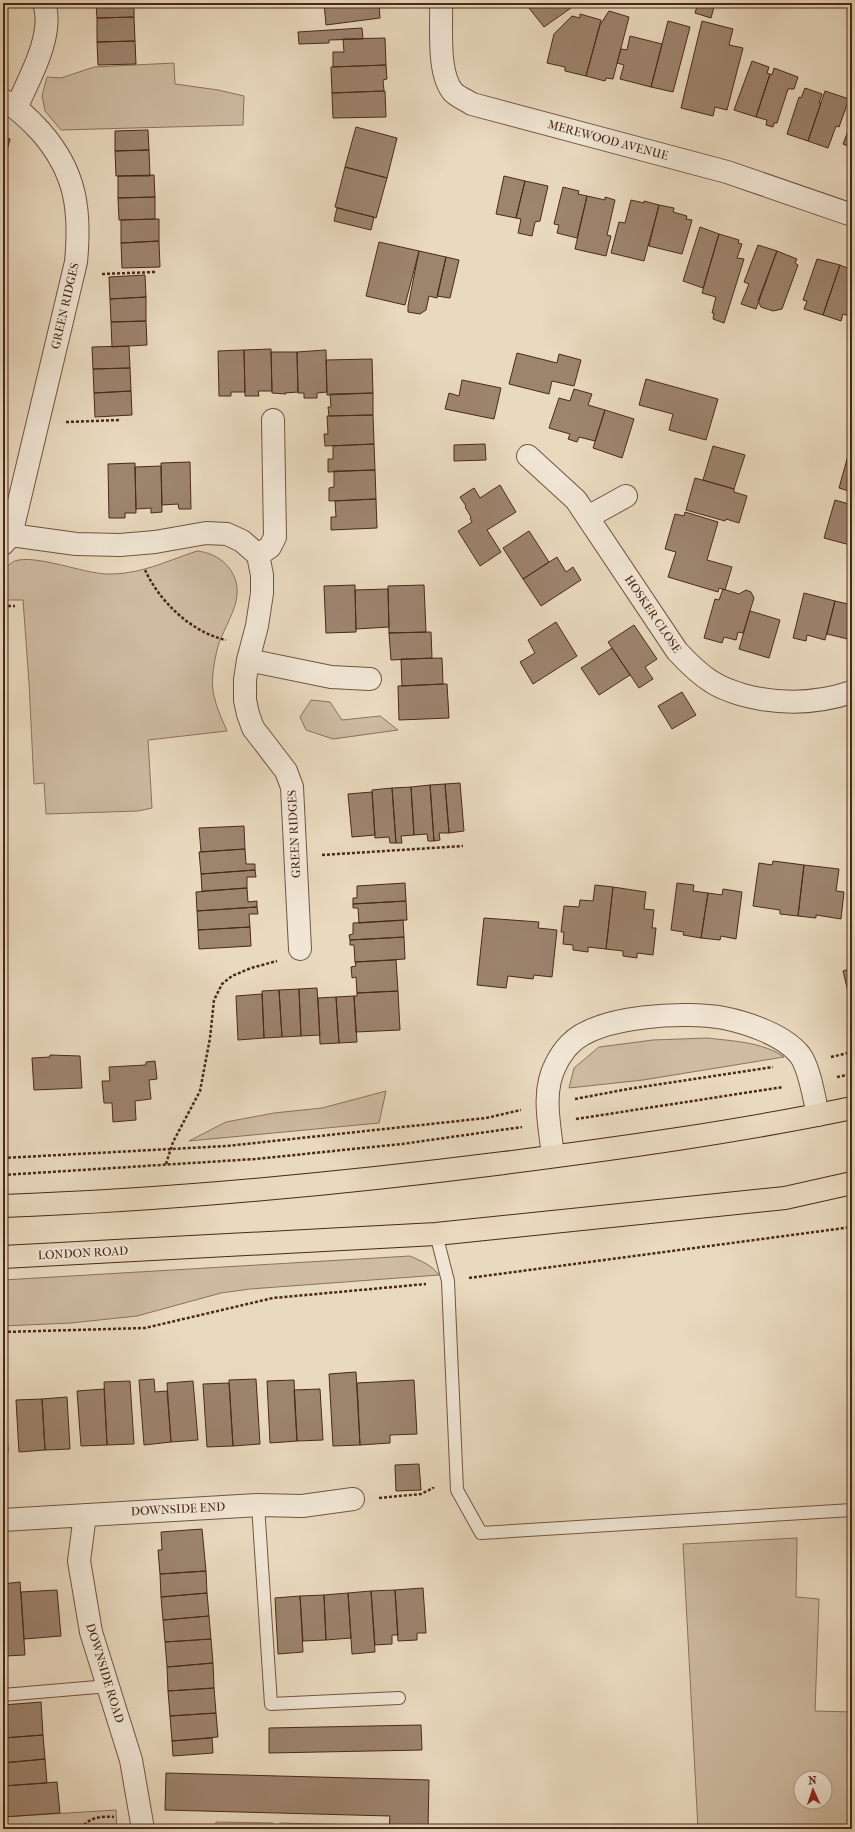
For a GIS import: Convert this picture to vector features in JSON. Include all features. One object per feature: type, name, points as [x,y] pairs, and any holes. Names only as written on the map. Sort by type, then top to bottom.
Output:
[{"type":"highway","points":[[3,1206],[155,1199],[255,1191],[399,1176],[553,1156],[818,1116],[852,1108]]},
{"type":"highway","name":"LONDON ROAD","points":[[3,1257],[162,1250],[436,1234],[785,1198],[852,1183]]},
{"type":"street","points":[[9,104],[44,41],[48,24],[44,3]]},
{"type":"street","name":"MEREWOOD AVENUE","points":[[441,3],[443,66],[447,83],[454,93],[472,104],[727,172],[852,215]]},
{"type":"street","name":"GREEN RIDGES","points":[[9,104],[27,117],[53,147],[64,164],[77,206],[79,228],[76,262],[7,540],[120,546],[206,533],[227,534],[242,541],[258,555],[262,576],[262,593],[257,626],[249,653],[245,700],[253,728],[282,766],[292,787],[300,949]]},
{"type":"street","points":[[258,555],[270,547],[275,537],[273,420]]},
{"type":"street","name":"HOSKER CLOSE","points":[[528,456],[576,500],[677,652],[696,671],[713,683],[736,693],[754,698],[785,703],[808,702],[834,698],[852,692]]},
{"type":"street","points":[[588,517],[626,496]]},
{"type":"street","points":[[249,653],[331,677],[370,678]]},
{"type":"street","points":[[553,1156],[548,1087],[555,1064],[570,1044],[587,1033],[603,1026],[626,1020],[649,1017],[703,1015],[732,1020],[765,1031],[783,1041],[800,1054],[807,1073],[818,1116]]},
{"type":"street","name":"DOWNSIDE END","points":[[3,1520],[258,1505],[302,1506],[352,1499]]},
{"type":"street","name":"DOWNSIDE ROAD","points":[[85,1515],[79,1560],[91,1632],[132,1760],[142,1822]]},
{"type":"lane","points":[[436,1234],[448,1281],[457,1490],[482,1533],[852,1510]]},
{"type":"lane","points":[[258,1505],[271,1704],[399,1698]]},
{"type":"lane","points":[[3,1695],[109,1686]]},
{"type":"path","points":[[122,273],[155,272]]},
{"type":"path","points":[[89,422],[121,420]]},
{"type":"path","points":[[133,544],[152,586],[188,624],[249,653]]},
{"type":"path","points":[[3,606],[14,606]]},
{"type":"path","points":[[296,856],[463,846]]},
{"type":"path","points":[[166,1164],[171,1149],[200,1091],[210,1038],[214,1000],[222,984],[232,976],[293,956],[300,949]]},
{"type":"path","points":[[3,1175],[255,1159],[402,1144],[549,1113],[807,1073],[852,1052]]},
{"type":"path","points":[[3,1158],[235,1145],[486,1118],[549,1113],[628,1089],[807,1073],[852,1074]]},
{"type":"path","points":[[3,1332],[145,1328],[273,1298],[424,1284],[852,1226]]},
{"type":"path","points":[[424,1284],[424,1292]]},
{"type":"path","points":[[352,1499],[421,1494],[433,1488],[433,1480]]},
{"type":"path","points":[[81,1829],[88,1821],[105,1816],[142,1822]]},
{"type":"shaded area","points":[[174,63],[175,84],[218,90],[244,96],[243,125],[61,130],[45,111],[42,96],[47,77],[61,78],[94,67]]},
{"type":"shaded area","points":[[197,551],[205,552],[220,559],[231,571],[237,586],[236,601],[217,650],[212,681],[216,703],[227,731],[148,740],[152,808],[138,811],[46,814],[44,783],[34,784],[23,600],[3,600],[3,571],[13,562],[34,560],[96,573],[118,574],[153,567]]},
{"type":"shaded area","points":[[311,700],[330,702],[342,720],[380,716],[398,730],[333,739],[306,730],[300,717]]},
{"type":"shaded area","points":[[707,1038],[757,1045],[776,1052],[784,1057],[643,1080],[569,1088],[574,1068],[599,1047],[653,1040]]},
{"type":"shaded area","points":[[386,1091],[379,1123],[189,1141],[226,1122],[274,1113],[322,1108]]},
{"type":"shaded area","points":[[410,1256],[430,1266],[439,1275],[250,1289],[221,1293],[137,1316],[71,1323],[3,1326],[3,1280]]},
{"type":"shaded area","points":[[797,1538],[796,1597],[819,1599],[815,1711],[852,1712],[852,1829],[698,1829],[683,1544]]},
{"type":"shaded area","points":[[116,1810],[117,1829],[3,1829],[3,1817]]},
{"type":"shaded area","points":[[216,1822],[273,1823],[273,1829],[216,1829]]},
{"type":"shaded area","points":[[280,1823],[361,1825],[361,1829],[280,1829]]},
{"type":"building","points":[[96,3],[134,3],[134,17],[97,18]]},
{"type":"building","points":[[324,3],[379,3],[380,18],[326,25]]},
{"type":"building","points":[[525,3],[578,3],[544,27]]},
{"type":"building","points":[[698,3],[715,3],[711,18],[695,13]]},
{"type":"building","points":[[609,11],[629,17],[613,79],[606,78],[605,81],[586,76],[600,25]]},
{"type":"building","points":[[580,14],[601,20],[586,76],[565,71],[565,67],[547,63],[554,34],[572,16],[580,18]]},
{"type":"building","points":[[134,17],[135,41],[97,42],[97,18]]},
{"type":"building","points":[[668,21],[690,27],[673,92],[651,87]]},
{"type":"building","points":[[702,21],[733,29],[729,45],[743,48],[727,110],[715,107],[713,116],[681,108]]},
{"type":"building","points":[[362,28],[363,39],[329,40],[329,43],[299,44],[298,32]]},
{"type":"building","points":[[630,36],[662,44],[651,87],[620,79],[624,65],[617,63],[621,49],[627,50]]},
{"type":"building","points":[[385,38],[386,65],[333,67],[333,52],[344,52],[343,39]]},
{"type":"building","points":[[135,41],[136,64],[98,65],[97,42]]},
{"type":"building","points":[[752,61],[769,67],[767,73],[770,74],[756,117],[734,110]]},
{"type":"building","points":[[386,65],[387,79],[383,80],[384,91],[332,93],[331,67]]},
{"type":"building","points":[[774,68],[798,77],[794,89],[788,89],[777,123],[774,123],[773,127],[766,125],[767,120],[756,117],[770,74],[772,75]]},
{"type":"building","points":[[805,88],[822,94],[819,103],[821,103],[808,141],[787,134],[799,97],[801,98]]},
{"type":"building","points":[[385,91],[386,117],[333,118],[332,93]]},
{"type":"building","points":[[825,91],[849,99],[839,127],[836,126],[828,148],[808,141]]},
{"type":"building","points":[[852,121],[852,148],[843,144]]},
{"type":"building","points":[[356,127],[397,138],[387,178],[345,167]]},
{"type":"building","points":[[148,130],[149,150],[115,151],[115,131]]},
{"type":"building","points":[[3,137],[10,139],[4,163],[3,163]]},
{"type":"building","points":[[149,150],[150,176],[116,176],[115,151]]},
{"type":"building","points":[[345,167],[387,178],[376,218],[335,207]]},
{"type":"building","points":[[154,175],[155,197],[118,198],[118,176]]},
{"type":"building","points":[[504,176],[525,181],[516,218],[496,214]]},
{"type":"building","points":[[525,181],[548,186],[540,221],[535,222],[532,236],[518,233],[521,219],[516,218]]},
{"type":"building","points":[[563,187],[579,191],[578,194],[587,196],[577,238],[557,233],[559,225],[554,224]]},
{"type":"building","points":[[587,196],[605,200],[605,197],[615,200],[607,235],[611,236],[606,256],[575,249]]},
{"type":"building","points":[[155,197],[155,219],[119,220],[118,198]]},
{"type":"building","points":[[631,200],[644,203],[644,201],[659,205],[644,261],[611,253],[619,222],[625,223]]},
{"type":"building","points":[[659,205],[674,208],[673,212],[687,216],[686,219],[692,220],[682,254],[649,246]]},
{"type":"building","points":[[337,208],[374,217],[371,230],[334,221]]},
{"type":"building","points":[[159,219],[159,241],[121,243],[121,220]]},
{"type":"building","points":[[700,227],[719,234],[703,288],[683,281]]},
{"type":"building","points":[[719,234],[739,240],[738,243],[742,244],[737,258],[744,259],[724,323],[713,319],[714,313],[712,313],[716,297],[702,293]]},
{"type":"building","points":[[159,241],[160,267],[122,268],[121,243]]},
{"type":"building","points":[[379,242],[419,251],[405,305],[366,296]]},
{"type":"building","points":[[758,245],[777,251],[756,309],[741,304],[749,284],[744,282]]},
{"type":"building","points":[[419,251],[446,257],[437,298],[429,296],[426,310],[420,314],[408,312]]},
{"type":"building","points":[[777,251],[797,259],[795,263],[798,265],[782,309],[773,311],[761,307],[758,301]]},
{"type":"building","points":[[446,257],[459,260],[450,298],[437,296]]},
{"type":"building","points":[[817,259],[840,265],[823,315],[804,309],[807,301],[803,300]]},
{"type":"building","points":[[840,265],[852,270],[852,309],[849,316],[843,314],[841,321],[823,315]]},
{"type":"building","points":[[145,275],[146,297],[110,299],[109,277]]},
{"type":"building","points":[[146,297],[146,321],[111,322],[110,299]]},
{"type":"building","points":[[146,321],[147,345],[112,347],[111,322]]},
{"type":"building","points":[[129,346],[130,368],[93,369],[92,347]]},
{"type":"building","points":[[271,349],[272,391],[258,391],[259,396],[245,396],[244,350]]},
{"type":"building","points":[[244,350],[245,392],[231,392],[231,396],[219,396],[218,351]]},
{"type":"building","points":[[326,350],[327,392],[317,393],[317,398],[304,398],[304,393],[298,393],[297,352]]},
{"type":"building","points":[[271,352],[297,352],[298,392],[285,393],[286,394],[272,393]]},
{"type":"building","points":[[517,353],[557,363],[559,354],[581,360],[574,386],[552,381],[549,394],[509,384]]},
{"type":"building","points":[[372,359],[373,393],[327,395],[326,360]]},
{"type":"building","points":[[130,368],[131,391],[94,393],[93,369]]},
{"type":"building","points":[[646,379],[718,399],[706,440],[669,430],[673,414],[639,405]]},
{"type":"building","points":[[462,380],[501,388],[494,419],[445,409],[449,393],[459,396]]},
{"type":"building","points":[[574,389],[592,394],[588,405],[605,410],[595,441],[579,437],[577,442],[568,439],[570,434],[549,428],[559,398],[570,401]]},
{"type":"building","points":[[131,391],[132,415],[95,417],[94,393]]},
{"type":"building","points":[[373,393],[373,415],[329,416],[328,407],[331,407],[330,394]]},
{"type":"building","points":[[605,410],[634,419],[622,458],[593,448]]},
{"type":"building","points":[[373,415],[374,444],[325,446],[324,434],[328,434],[327,416]]},
{"type":"building","points":[[852,441],[852,492],[839,488]]},
{"type":"building","points":[[374,444],[375,470],[328,472],[328,459],[333,459],[333,446]]},
{"type":"building","points":[[485,444],[486,460],[454,461],[454,445]]},
{"type":"building","points":[[713,446],[745,455],[734,489],[703,480]]},
{"type":"building","points":[[190,462],[191,509],[179,509],[178,504],[162,505],[161,463]]},
{"type":"building","points":[[135,463],[136,513],[125,513],[125,518],[109,518],[108,464]]},
{"type":"building","points":[[161,466],[162,512],[151,513],[151,508],[136,509],[135,467]]},
{"type":"building","points":[[375,470],[376,499],[329,501],[329,488],[334,487],[334,471]]},
{"type":"building","points":[[695,478],[734,489],[734,492],[747,496],[739,523],[726,519],[725,521],[686,510]]},
{"type":"building","points":[[500,485],[516,512],[487,530],[501,552],[480,566],[458,531],[472,522],[471,517],[465,507],[466,506],[460,497],[474,488],[480,498]]},
{"type":"building","points":[[376,499],[377,528],[331,530],[331,517],[336,517],[335,501]]},
{"type":"building","points":[[835,500],[852,505],[852,555],[847,554],[850,545],[824,538]]},
{"type":"building","points":[[685,512],[718,522],[707,560],[732,567],[725,590],[719,588],[718,592],[668,577],[676,552],[665,549],[675,514],[684,516]]},
{"type":"building","points":[[529,531],[549,562],[523,579],[503,548]]},
{"type":"building","points":[[557,557],[566,572],[573,567],[581,580],[541,606],[523,579]]},
{"type":"building","points":[[355,585],[356,632],[326,633],[324,586]]},
{"type":"building","points":[[424,585],[426,632],[389,633],[388,586]]},
{"type":"building","points":[[388,589],[389,627],[356,629],[355,590]]},
{"type":"building","points":[[723,589],[739,594],[746,590],[751,592],[754,598],[743,633],[738,632],[736,640],[724,637],[722,643],[704,638],[715,599],[719,600]]},
{"type":"building","points":[[804,593],[835,601],[825,640],[807,635],[806,641],[793,638]]},
{"type":"building","points":[[835,601],[852,605],[852,640],[827,634]]},
{"type":"building","points":[[750,611],[780,620],[769,658],[739,649]]},
{"type":"building","points":[[556,622],[577,656],[533,684],[520,662],[535,653],[528,640]]},
{"type":"building","points":[[634,625],[657,659],[645,667],[653,679],[639,688],[608,642]]},
{"type":"building","points":[[431,632],[432,658],[391,660],[389,633]]},
{"type":"building","points":[[612,648],[630,675],[599,695],[581,668]]},
{"type":"building","points":[[442,658],[443,684],[402,686],[401,659]]},
{"type":"building","points":[[447,684],[449,718],[399,720],[398,686]]},
{"type":"building","points":[[682,692],[696,715],[672,729],[658,706]]},
{"type":"building","points":[[460,783],[464,831],[449,833],[445,784]]},
{"type":"building","points":[[445,784],[449,833],[439,833],[440,840],[434,841],[430,785]]},
{"type":"building","points":[[430,785],[434,841],[428,841],[427,834],[414,835],[411,787]]},
{"type":"building","points":[[411,787],[414,835],[401,836],[402,843],[396,843],[392,788]]},
{"type":"building","points":[[392,788],[396,843],[390,843],[389,837],[375,838],[372,790]]},
{"type":"building","points":[[372,792],[375,835],[352,837],[348,794]]},
{"type":"building","points":[[244,826],[245,849],[201,852],[199,828]]},
{"type":"building","points":[[245,849],[246,864],[255,864],[255,870],[201,874],[199,852]]},
{"type":"building","points":[[773,861],[804,865],[798,916],[780,914],[780,910],[753,906],[759,863],[772,865]]},
{"type":"building","points":[[804,865],[839,869],[836,891],[844,892],[841,919],[816,915],[816,918],[798,916]]},
{"type":"building","points":[[255,870],[256,877],[247,877],[247,888],[202,891],[201,874]]},
{"type":"building","points":[[405,883],[406,901],[353,904],[353,898],[357,898],[357,886]]},
{"type":"building","points":[[677,883],[694,885],[693,891],[708,893],[701,938],[683,935],[684,932],[671,930]]},
{"type":"building","points":[[595,885],[613,887],[606,949],[588,947],[588,952],[573,950],[573,945],[563,944],[564,932],[561,932],[564,906],[579,907],[580,900],[593,901]]},
{"type":"building","points":[[613,887],[646,892],[644,909],[654,910],[652,928],[656,928],[653,955],[637,953],[637,958],[623,956],[623,951],[606,949]]},
{"type":"building","points":[[247,888],[248,902],[257,901],[257,907],[197,911],[196,892]]},
{"type":"building","points":[[723,889],[742,892],[736,939],[721,936],[720,940],[701,938],[708,893],[722,895]]},
{"type":"building","points":[[406,901],[407,920],[359,923],[358,908],[353,908],[353,904]]},
{"type":"building","points":[[257,907],[258,914],[249,914],[250,927],[198,930],[197,911]]},
{"type":"building","points":[[484,918],[539,922],[538,928],[557,930],[552,977],[534,975],[533,979],[508,976],[506,988],[477,985]]},
{"type":"building","points":[[403,920],[404,937],[350,940],[349,935],[353,934],[353,923]]},
{"type":"building","points":[[250,927],[251,946],[199,949],[198,930]]},
{"type":"building","points":[[404,937],[405,959],[355,962],[354,945],[350,945],[350,940]]},
{"type":"building","points":[[396,960],[398,991],[357,993],[356,977],[352,978],[351,967],[356,966],[355,962]]},
{"type":"building","points":[[852,968],[852,1000],[850,1000],[843,971]]},
{"type":"building","points":[[317,988],[320,1035],[301,1036],[299,989]]},
{"type":"building","points":[[299,989],[301,1036],[282,1037],[279,990]]},
{"type":"building","points":[[279,990],[282,1037],[264,1038],[262,991]]},
{"type":"building","points":[[398,991],[400,1030],[356,1032],[354,996],[357,996],[357,993]]},
{"type":"building","points":[[262,994],[264,1038],[238,1040],[236,996]]},
{"type":"building","points":[[354,996],[357,1042],[339,1043],[336,997]]},
{"type":"building","points":[[336,997],[339,1043],[320,1044],[318,998]]},
{"type":"building","points":[[50,1055],[80,1056],[82,1088],[34,1090],[32,1058],[50,1057]]},
{"type":"building","points":[[155,1061],[157,1079],[149,1080],[151,1099],[135,1101],[136,1120],[113,1122],[112,1103],[104,1103],[102,1081],[110,1081],[109,1067],[146,1065],[146,1062]]},
{"type":"building","points":[[356,1372],[360,1445],[333,1446],[329,1374]]},
{"type":"building","points":[[154,1379],[155,1392],[167,1391],[171,1442],[144,1445],[139,1380]]},
{"type":"building","points":[[256,1379],[260,1444],[233,1446],[229,1380]]},
{"type":"building","points":[[294,1380],[297,1441],[270,1443],[267,1381]]},
{"type":"building","points":[[414,1380],[417,1434],[390,1435],[390,1443],[360,1445],[357,1383]]},
{"type":"building","points":[[130,1381],[134,1444],[107,1445],[104,1382]]},
{"type":"building","points":[[193,1381],[198,1440],[171,1442],[167,1383]]},
{"type":"building","points":[[229,1383],[233,1446],[207,1447],[203,1384]]},
{"type":"building","points":[[104,1389],[107,1445],[81,1446],[77,1391]]},
{"type":"building","points":[[320,1389],[323,1440],[297,1441],[294,1390]]},
{"type":"building","points":[[3,1392],[5,1392],[8,1452],[3,1453]]},
{"type":"building","points":[[67,1397],[70,1449],[45,1450],[42,1399]]},
{"type":"building","points":[[42,1399],[45,1450],[19,1452],[16,1400]]},
{"type":"building","points":[[419,1464],[421,1490],[396,1491],[395,1465]]},
{"type":"building","points":[[202,1529],[206,1571],[160,1574],[158,1550],[162,1550],[161,1532]]},
{"type":"building","points":[[206,1571],[207,1593],[161,1597],[160,1574]]},
{"type":"building","points":[[20,1582],[25,1655],[5,1656],[3,1584]]},
{"type":"building","points":[[423,1588],[426,1633],[417,1633],[417,1640],[398,1641],[395,1590]]},
{"type":"building","points":[[57,1590],[61,1636],[24,1639],[21,1592]]},
{"type":"building","points":[[395,1590],[398,1635],[392,1635],[392,1644],[375,1645],[371,1591]]},
{"type":"building","points":[[371,1591],[375,1652],[352,1654],[348,1593]]},
{"type":"building","points":[[207,1593],[209,1616],[163,1620],[161,1597]]},
{"type":"building","points":[[348,1593],[351,1638],[326,1640],[324,1595]]},
{"type":"building","points":[[324,1595],[326,1640],[303,1641],[300,1596]]},
{"type":"building","points":[[300,1596],[303,1652],[278,1654],[275,1598]]},
{"type":"building","points":[[209,1616],[211,1639],[165,1642],[163,1620]]},
{"type":"building","points":[[211,1639],[213,1663],[167,1667],[165,1642]]},
{"type":"building","points":[[213,1663],[214,1688],[168,1691],[167,1667]]},
{"type":"building","points":[[214,1688],[216,1713],[170,1716],[168,1691]]},
{"type":"building","points":[[41,1702],[43,1735],[3,1738],[3,1705]]},
{"type":"building","points":[[216,1713],[218,1737],[172,1741],[170,1716]]},
{"type":"building","points":[[421,1725],[422,1750],[269,1753],[269,1728]]},
{"type":"building","points":[[43,1735],[45,1759],[3,1763],[3,1738]]},
{"type":"building","points":[[212,1738],[213,1753],[173,1756],[172,1741]]},
{"type":"building","points":[[45,1759],[47,1783],[3,1786],[3,1763]]},
{"type":"building","points":[[166,1773],[429,1780],[428,1829],[389,1829],[390,1816],[165,1810]]},
{"type":"building","points":[[57,1782],[60,1813],[3,1817],[3,1786]]}]
